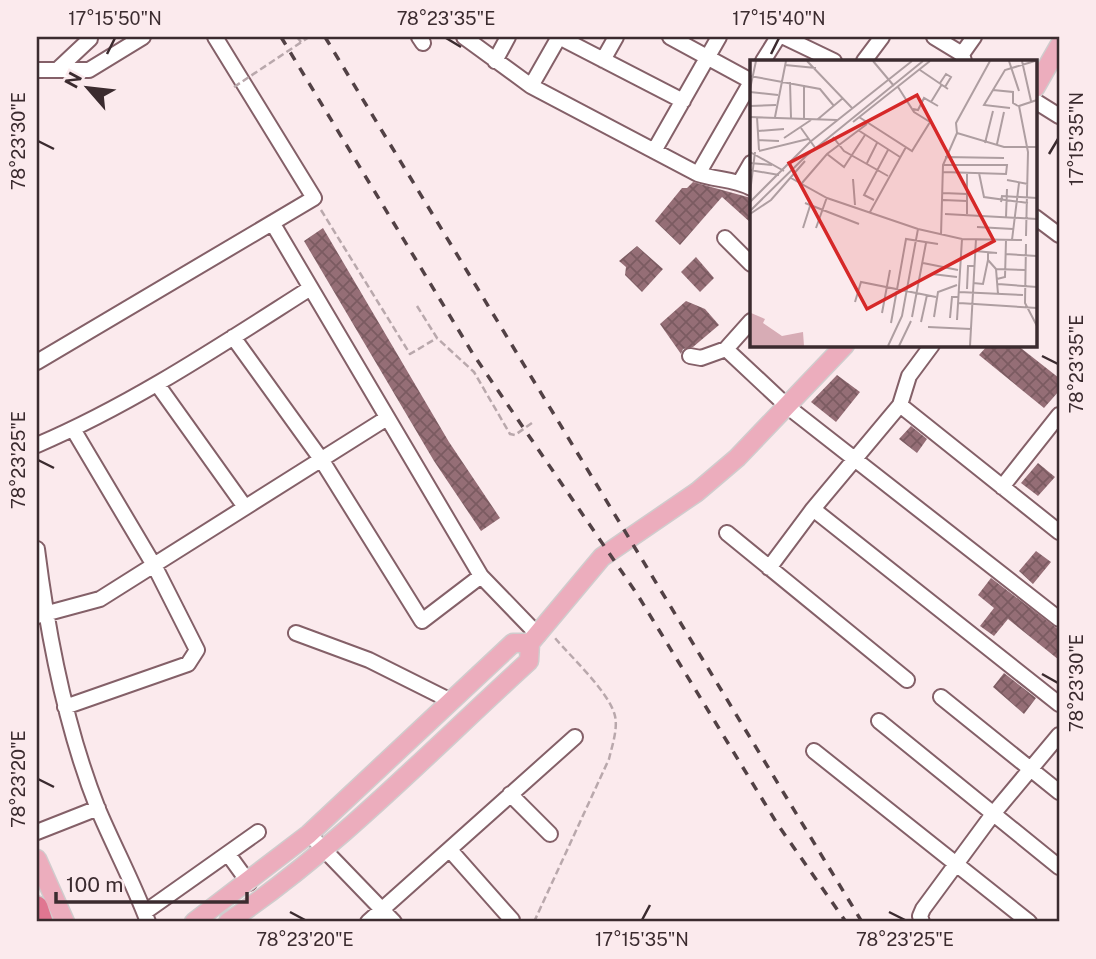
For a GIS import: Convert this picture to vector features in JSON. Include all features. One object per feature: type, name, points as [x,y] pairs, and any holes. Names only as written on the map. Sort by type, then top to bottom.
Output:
[{"type":"highway","points":[[37,907],[42,922]]},
{"type":"main road","points":[[1036,86],[1059,46]]},
{"type":"main road","points":[[228,922],[259,901],[323,849],[529,661],[538,635],[602,557],[697,492],[737,458],[788,407],[842,346]]},
{"type":"main road","points":[[194,922],[249,883],[309,834],[513,643],[538,635]]},
{"type":"main road","points":[[37,859],[65,922]]},
{"type":"street","points":[[57,70],[90,39],[88,37]]},
{"type":"street","points":[[37,70],[89,70],[142,37]]},
{"type":"street","points":[[37,362],[314,198],[223,59],[215,37]]},
{"type":"street","points":[[464,37],[531,86],[698,174],[719,181],[746,185],[750,167]]},
{"type":"street","points":[[495,61],[508,37]]},
{"type":"street","points":[[531,86],[559,37],[683,101]]},
{"type":"street","points":[[603,60],[616,37]]},
{"type":"street","points":[[670,37],[750,81]]},
{"type":"street","points":[[654,151],[719,37]]},
{"type":"street","points":[[765,60],[778,37]]},
{"type":"street","points":[[784,37],[832,60]]},
{"type":"street","points":[[865,60],[882,37]]},
{"type":"street","points":[[934,37],[963,58],[974,37]]},
{"type":"street","points":[[698,174],[750,84]]},
{"type":"street","points":[[1036,102],[1059,116]]},
{"type":"street","points":[[1036,218],[1059,235]]},
{"type":"street","points":[[273,224],[481,576],[538,635]]},
{"type":"street","points":[[725,238],[750,263]]},
{"type":"street","points":[[37,445],[158,384],[309,289]]},
{"type":"street","points":[[690,356],[701,358],[726,349],[750,322]]},
{"type":"street","points":[[233,337],[321,459],[422,621],[481,576]]},
{"type":"street","points":[[769,568],[813,509],[900,405],[909,376],[931,346]]},
{"type":"street","points":[[726,349],[788,407],[1059,619]]},
{"type":"street","points":[[158,384],[245,507]]},
{"type":"street","points":[[900,405],[1059,532]]},
{"type":"street","points":[[1002,488],[1059,415]]},
{"type":"street","points":[[41,615],[100,599],[155,567],[387,418]]},
{"type":"street","points":[[65,707],[188,664],[197,650],[195,641],[155,567],[73,429]]},
{"type":"street","points":[[813,509],[1059,704]]},
{"type":"street","points":[[727,534],[906,680]]},
{"type":"street","points":[[37,549],[41,615],[65,707],[98,808],[146,917],[258,832]]},
{"type":"street","points":[[296,633],[369,660],[451,701]]},
{"type":"street","points":[[941,697],[1059,792]]},
{"type":"street","points":[[879,721],[1059,867]]},
{"type":"street","points":[[922,922],[920,916],[923,909],[993,814],[1059,735]]},
{"type":"street","points":[[368,922],[575,737]]},
{"type":"street","points":[[814,751],[1029,922]]},
{"type":"street","points":[[510,794],[550,834]]},
{"type":"street","points":[[37,832],[98,808]]},
{"type":"street","points":[[309,834],[394,922]]},
{"type":"street","points":[[450,850],[512,920]]},
{"type":"street","points":[[228,854],[249,883]]},
{"type":"path","points":[[297,37],[301,42]]},
{"type":"path","points":[[234,86],[309,37]]},
{"type":"path","points":[[314,198],[410,354],[437,338]]},
{"type":"path","points":[[417,306],[437,338],[474,372],[510,433],[515,435],[532,423],[531,420]]},
{"type":"path","points":[[534,922],[609,759],[615,730],[615,716],[609,702],[538,635]]},
{"type":"building","points":[[693,182],[750,198],[750,222],[722,197],[680,245],[655,221],[682,188],[687,188]]},
{"type":"building","points":[[323,228],[449,442],[500,518],[481,531],[434,461],[304,241]]},
{"type":"building","points":[[637,246],[663,269],[642,292],[625,275],[626,267],[619,261]]},
{"type":"building","points":[[696,257],[714,278],[700,292],[681,272]]},
{"type":"building","points":[[686,301],[705,309],[719,325],[693,347],[683,349],[681,354],[660,324]]},
{"type":"building","points":[[987,346],[1018,346],[1059,378],[1059,391],[1044,408],[979,355]]},
{"type":"building","points":[[837,375],[860,392],[836,422],[811,402]]},
{"type":"building","points":[[911,426],[927,439],[917,453],[899,439]]},
{"type":"building","points":[[1038,463],[1055,477],[1038,496],[1021,483]]},
{"type":"building","points":[[1036,551],[1051,562],[1033,584],[1019,571]]},
{"type":"building","points":[[991,578],[1059,630],[1059,660],[1008,619],[994,636],[980,626],[994,608],[978,595]]},
{"type":"building","points":[[1004,673],[1036,698],[1024,714],[993,687]]},
{"type":"railway","points":[[281,37],[473,354],[637,594],[778,825],[846,922]]},
{"type":"railway","points":[[325,37],[862,922]]}]
